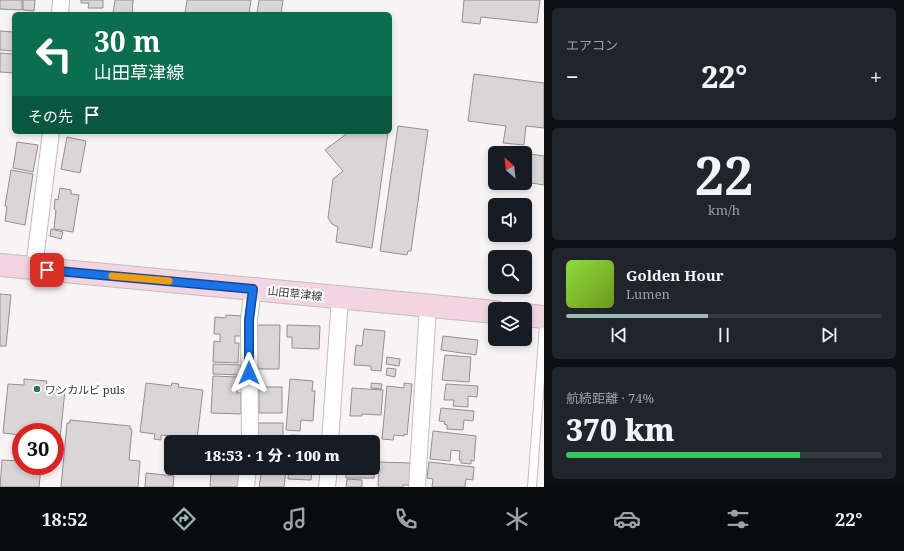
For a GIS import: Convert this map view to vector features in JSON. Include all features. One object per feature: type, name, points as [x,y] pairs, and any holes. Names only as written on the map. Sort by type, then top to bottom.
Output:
[{"type":"main road","name":"山田草津線","points":[[0,265],[488,311]]},
{"type":"main road","points":[[532,316],[544,317]]},
{"type":"street","points":[[60,12],[61,0]]},
{"type":"street","points":[[34,268],[51,134]]},
{"type":"street","points":[[250,435],[249,320],[253,289]]},
{"type":"street","points":[[330,435],[340,298]]},
{"type":"street","points":[[417,487],[428,306]]},
{"type":"street","points":[[246,487],[247,475]]},
{"type":"street","points":[[327,487],[328,475]]},
{"type":"lane","points":[[532,487],[544,325]]},
{"type":"building","points":[[0,0],[22,0],[22,10],[0,9]]},
{"type":"building","points":[[23,0],[35,0],[34,11],[23,10]]},
{"type":"building","points":[[81,0],[103,0],[103,8],[88,8],[89,3],[81,3]]},
{"type":"building","points":[[115,0],[133,0],[132,12],[113,12]]},
{"type":"building","points":[[187,0],[251,0],[249,12],[185,12]]},
{"type":"building","points":[[259,0],[283,0],[281,12],[257,12]]},
{"type":"building","points":[[464,0],[540,0],[537,23],[481,17],[480,24],[462,22]]},
{"type":"building","points":[[0,31],[12,32],[12,51],[0,50]]},
{"type":"building","points":[[0,53],[12,54],[12,73],[0,72]]},
{"type":"building","points":[[474,74],[544,83],[544,128],[526,126],[524,145],[503,143],[506,126],[468,121]]},
{"type":"building","points":[[398,126],[428,130],[411,251],[408,251],[407,255],[380,251]]},
{"type":"building","points":[[346,134],[388,134],[372,248],[336,242],[338,227],[332,224],[328,218],[333,179],[343,171],[325,150]]},
{"type":"building","points":[[67,137],[86,141],[80,173],[61,169]]},
{"type":"building","points":[[17,142],[38,145],[33,172],[13,168]]},
{"type":"building","points":[[532,154],[544,156],[544,185],[532,183]]},
{"type":"building","points":[[11,170],[33,174],[25,225],[5,221],[7,207],[5,206]]},
{"type":"building","points":[[60,188],[71,190],[71,194],[79,195],[73,232],[54,229],[56,210],[54,209],[55,199],[58,200]]},
{"type":"building","points":[[51,229],[63,232],[61,239],[50,236]]},
{"type":"building","points":[[0,294],[11,295],[6,346],[0,346]]},
{"type":"building","points":[[226,315],[243,316],[242,336],[235,336],[235,343],[239,343],[238,363],[213,362],[214,341],[220,342],[220,334],[214,334],[215,317],[226,318]]},
{"type":"building","points":[[257,325],[280,325],[279,369],[256,369]]},
{"type":"building","points":[[287,325],[320,326],[319,349],[292,348],[292,337],[287,337]]},
{"type":"building","points":[[364,329],[385,331],[381,371],[371,370],[371,366],[354,365],[356,345],[362,346]]},
{"type":"building","points":[[443,336],[478,340],[476,355],[441,350]]},
{"type":"building","points":[[445,355],[471,357],[469,382],[442,380]]},
{"type":"building","points":[[387,357],[400,359],[399,366],[386,364]]},
{"type":"building","points":[[213,364],[242,365],[242,375],[213,374]]},
{"type":"building","points":[[387,368],[396,369],[395,377],[386,375]]},
{"type":"building","points":[[213,376],[237,377],[237,393],[241,393],[241,414],[211,413]]},
{"type":"building","points":[[24,379],[47,381],[46,388],[65,390],[62,423],[12,423],[12,434],[3,433],[8,384],[24,385]]},
{"type":"building","points":[[290,379],[313,381],[312,391],[315,391],[313,421],[301,420],[300,431],[286,430]]},
{"type":"building","points":[[146,383],[171,386],[172,383],[179,384],[178,387],[203,390],[197,435],[161,435],[161,440],[154,439],[155,434],[140,432]]},
{"type":"building","points":[[371,383],[382,384],[381,389],[371,388]]},
{"type":"building","points":[[404,383],[412,384],[407,435],[394,435],[393,440],[382,439],[387,386],[404,388]]},
{"type":"building","points":[[446,384],[478,386],[477,397],[468,396],[468,407],[453,406],[454,400],[444,400]]},
{"type":"building","points":[[259,387],[282,387],[282,413],[259,413]]},
{"type":"building","points":[[352,388],[383,390],[381,415],[362,414],[362,416],[350,416]]},
{"type":"building","points":[[441,408],[474,411],[473,421],[464,420],[463,430],[447,429],[447,425],[444,424],[445,422],[439,421]]},
{"type":"building","points":[[70,420],[130,426],[130,429],[132,429],[129,460],[140,461],[138,487],[61,487],[62,475],[64,475],[67,423],[70,423]]},
{"type":"building","points":[[257,423],[283,423],[283,435],[257,435]]},
{"type":"building","points":[[433,431],[476,436],[474,461],[471,460],[471,464],[461,463],[461,460],[459,460],[460,451],[451,450],[450,461],[430,459]]},
{"type":"building","points":[[2,460],[12,461],[12,475],[40,475],[39,487],[0,487]]},
{"type":"building","points":[[380,462],[412,463],[411,485],[403,485],[403,487],[378,487]]},
{"type":"building","points":[[429,462],[474,467],[473,480],[466,479],[465,487],[432,487],[433,479],[427,478]]},
{"type":"building","points":[[146,473],[174,476],[173,487],[145,487]]},
{"type":"building","points":[[211,475],[239,475],[238,487],[210,487]]},
{"type":"building","points":[[261,475],[285,475],[284,487],[259,487]]},
{"type":"building","points":[[288,475],[311,475],[311,480],[288,479]]},
{"type":"building","points":[[346,475],[374,475],[374,478],[346,478]]},
{"type":"building","points":[[347,479],[362,480],[362,487],[346,487]]},
{"type":"slow traffic","points":[[112,276],[169,281]]},
{"type":"place","name":"ワンカルビ puls","points":[[37,389]]},
{"type":"route","points":[[47,270],[253,289],[249,320],[249,373]]}]
